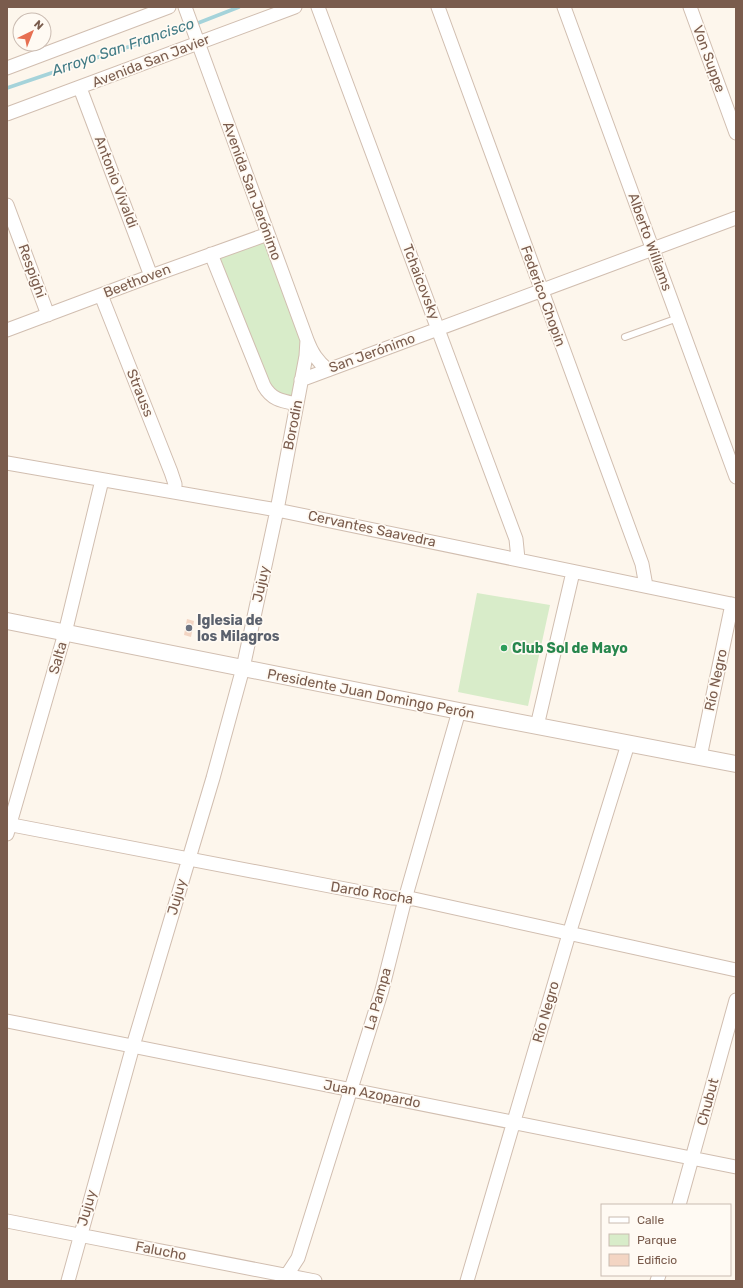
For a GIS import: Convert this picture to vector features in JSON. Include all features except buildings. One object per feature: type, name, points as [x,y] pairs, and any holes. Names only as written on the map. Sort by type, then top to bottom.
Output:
[{"type":"street","points":[[7,68],[169,7]]},
{"type":"street","name":"Avenida San Javier","points":[[7,114],[80,88],[196,38],[295,7]]},
{"type":"street","name":"Tchaicovsky","points":[[318,7],[516,539],[518,559]]},
{"type":"street","name":"Federico Chopin","points":[[438,7],[642,564],[646,586]]},
{"type":"street","name":"Alberto Williams","points":[[564,7],[736,477]]},
{"type":"street","name":"Von Suppe","points":[[690,7],[736,133]]},
{"type":"street","name":"Avenida San Jerónimo","points":[[186,10],[307,340],[315,358],[328,370]]},
{"type":"street","name":"Antonio Vivaldi","points":[[80,88],[151,276]]},
{"type":"street","name":"Respighi","points":[[7,205],[48,315]]},
{"type":"street","name":"San Jerónimo","points":[[301,380],[736,218]]},
{"type":"street","name":"Beethoven","points":[[7,330],[268,234]]},
{"type":"street","points":[[211,254],[268,393],[278,400],[297,404]]},
{"type":"street","name":"Strauss","points":[[101,295],[171,472],[175,484],[175,492]]},
{"type":"street","name":"Borodin","points":[[277,510],[297,404],[307,340]]},
{"type":"street","name":"Cervantes Saavedra","points":[[7,463],[277,510],[734,604]]},
{"type":"street","name":"Salta","points":[[8,827],[65,633],[102,480]]},
{"type":"street","name":"Jujuy","points":[[68,1281],[79,1235],[133,1046],[213,778],[243,668],[277,510]]},
{"type":"street","points":[[537,726],[573,572]]},
{"type":"street","name":"Río Negro","points":[[700,757],[734,604]]},
{"type":"street","name":"Presidente Juan Domingo Perón","points":[[7,621],[459,712],[736,764]]},
{"type":"street","name":"La Pampa","points":[[285,1278],[298,1258],[382,990],[405,899],[459,712]]},
{"type":"street","name":"Río Negro","points":[[468,1281],[569,934],[628,744]]},
{"type":"street","name":"Dardo Rocha","points":[[8,827],[405,899],[414,899],[736,970]]},
{"type":"street","name":"Chubut","points":[[679,1204],[736,1000]]},
{"type":"street","name":"Juan Azopardo","points":[[7,1021],[736,1167]]},
{"type":"street","name":"Falucho","points":[[7,1221],[285,1278],[315,1281]]},
{"type":"lane","points":[[625,337],[678,318]]},
{"type":"green space","points":[[263,242],[266,245],[299,334],[301,347],[294,395],[283,397],[269,384],[219,257]]},
{"type":"green space","name":"Club Sol de Mayo","points":[[477,593],[550,605],[528,706],[458,692]]},
{"type":"waterway","name":"Arroyo San Francisco","points":[[7,88],[193,25],[239,7]]},
{"type":"place","name":"Iglesia de los Milagros","points":[[189,628]]},
{"type":"place","name":"Club Sol de Mayo","points":[[504,648]]}]
